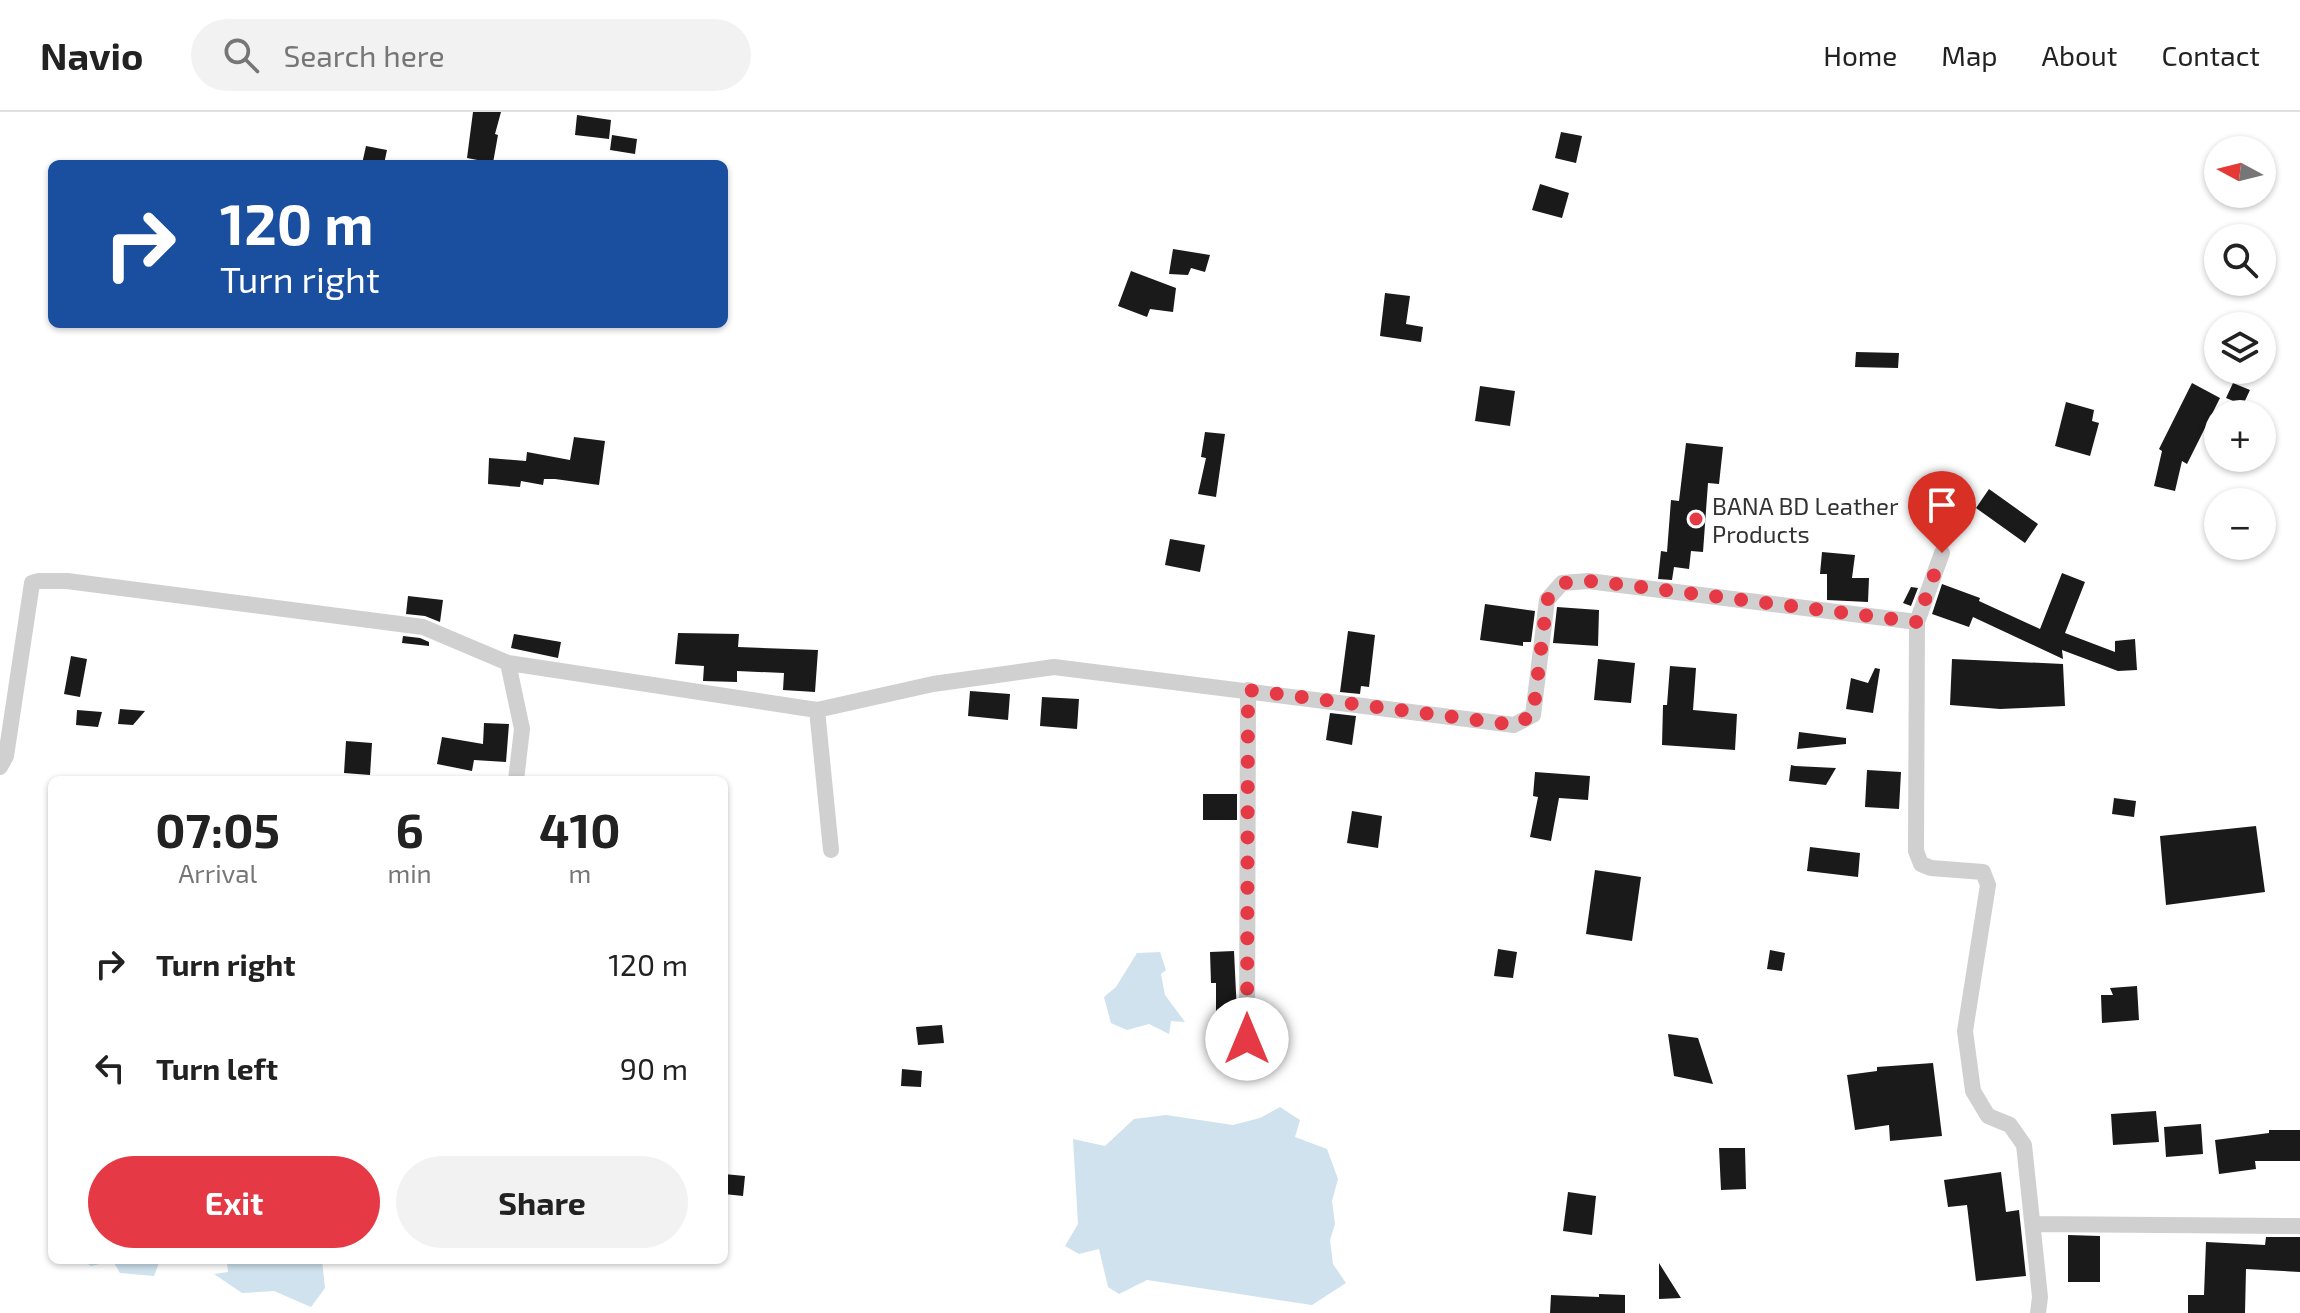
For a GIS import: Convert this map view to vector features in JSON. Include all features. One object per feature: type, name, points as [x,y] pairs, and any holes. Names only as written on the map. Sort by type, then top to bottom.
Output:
[{"type":"street","points":[[1942,553],[1917,622],[1916,851],[1921,864],[1931,868],[1983,872],[1988,885],[1965,1031],[1973,1091],[1988,1116],[2010,1125],[2024,1145],[2040,1297],[2038,1313]]},
{"type":"street","points":[[0,767],[6,756],[32,583],[39,581],[67,581],[423,627],[508,663],[817,710],[933,684],[1054,667],[1514,725],[1533,715],[1547,600],[1562,583],[1602,583],[1917,622]]},
{"type":"street","points":[[508,663],[522,729],[516,776]]},
{"type":"street","points":[[1247,1039],[1248,690]]},
{"type":"street","points":[[817,710],[831,850]]},
{"type":"street","points":[[2033,1224],[2300,1226]]},
{"type":"water","points":[[1160,952],[1166,970],[1161,974],[1165,995],[1185,1022],[1171,1021],[1169,1034],[1149,1024],[1127,1030],[1111,1023],[1104,997],[1116,987],[1137,953]]},
{"type":"water","points":[[1280,1107],[1300,1120],[1295,1137],[1327,1149],[1338,1179],[1332,1201],[1335,1224],[1330,1240],[1333,1264],[1346,1283],[1312,1305],[1147,1280],[1119,1294],[1108,1287],[1099,1249],[1079,1254],[1065,1246],[1078,1224],[1073,1139],[1105,1146],[1134,1119],[1166,1115],[1233,1125],[1260,1118]]},
{"type":"water","points":[[115,1264],[158,1264],[154,1276],[120,1273]]},
{"type":"water","points":[[227,1264],[322,1264],[325,1288],[311,1307],[274,1291],[242,1293],[214,1274],[228,1272]]},
{"type":"building","points":[[473,112],[501,112],[495,134],[498,135],[494,160],[467,158]]},
{"type":"building","points":[[577,115],[611,120],[609,139],[575,135]]},
{"type":"building","points":[[1561,132],[1582,136],[1576,163],[1555,158]]},
{"type":"building","points":[[612,135],[637,139],[635,154],[610,150]]},
{"type":"building","points":[[366,146],[387,150],[385,160],[363,160]]},
{"type":"building","points":[[1540,184],[1569,193],[1562,218],[1532,210]]},
{"type":"building","points":[[1173,249],[1210,255],[1205,272],[1191,268],[1188,275],[1169,274]]},
{"type":"building","points":[[1131,271],[1176,288],[1173,312],[1150,309],[1147,317],[1118,306]]},
{"type":"building","points":[[1385,293],[1410,296],[1406,324],[1423,327],[1421,342],[1380,336]]},
{"type":"building","points":[[1856,352],[1899,353],[1898,368],[1855,367]]},
{"type":"building","points":[[2192,383],[2220,398],[2204,400],[2204,430],[2187,464],[2182,461],[2175,491],[2154,486],[2162,451],[2159,449]]},
{"type":"building","points":[[2233,384],[2250,390],[2245,400],[2226,398]]},
{"type":"building","points":[[1480,386],[1515,391],[1510,426],[1475,421]]},
{"type":"building","points":[[2066,402],[2094,410],[2092,421],[2099,423],[2090,456],[2055,446]]},
{"type":"building","points":[[1205,432],[1225,434],[1216,497],[1198,494],[1206,458],[1201,457]]},
{"type":"building","points":[[574,437],[605,441],[599,485],[555,479],[544,479],[543,485],[521,481],[520,487],[488,484],[489,458],[526,461],[527,452],[570,460]]},
{"type":"building","points":[[1686,443],[1723,447],[1719,484],[1708,483],[1703,552],[1691,551],[1689,569],[1674,567],[1672,580],[1658,579],[1661,551],[1667,552],[1671,500],[1679,501]]},
{"type":"building","points":[[1989,489],[2038,524],[2025,543],[1976,508]]},
{"type":"building","points":[[1170,539],[1205,545],[1200,572],[1165,565]]},
{"type":"building","points":[[1822,552],[1855,555],[1852,578],[1869,578],[1868,602],[1827,600],[1827,574],[1820,574]]},
{"type":"building","points":[[2062,573],[2085,582],[2065,633],[2115,652],[2115,641],[2135,639],[2137,670],[2118,671],[2062,650],[2063,659],[1973,617],[1969,627],[1932,614],[1942,584],[1980,598],[1979,601],[2040,629]]},
{"type":"building","points":[[1911,587],[1918,588],[1911,606],[1903,603]]},
{"type":"building","points":[[408,596],[443,600],[440,622],[425,616],[406,614]]},
{"type":"building","points":[[1485,604],[1535,611],[1531,642],[1523,642],[1523,646],[1480,640]]},
{"type":"building","points":[[1557,607],[1599,610],[1598,646],[1553,643]]},
{"type":"building","points":[[1348,631],[1375,635],[1369,687],[1361,686],[1360,694],[1340,692]]},
{"type":"building","points":[[678,633],[739,634],[738,647],[818,650],[815,692],[783,690],[784,673],[737,671],[737,682],[703,681],[704,666],[675,664]]},
{"type":"building","points":[[514,634],[561,642],[558,658],[511,648]]},
{"type":"building","points":[[403,636],[420,638],[429,642],[429,646],[402,643]]},
{"type":"building","points":[[71,656],[87,659],[80,697],[64,694]]},
{"type":"building","points":[[1598,659],[1635,663],[1631,703],[1594,700]]},
{"type":"building","points":[[1952,659],[2063,664],[2065,706],[2000,709],[1950,705]]},
{"type":"building","points":[[1670,666],[1696,668],[1693,710],[1737,714],[1735,750],[1662,745],[1663,705],[1667,705]]},
{"type":"building","points":[[1875,668],[1880,669],[1873,713],[1846,709],[1851,678],[1868,683]]},
{"type":"building","points":[[970,691],[1010,694],[1008,720],[968,716]]},
{"type":"building","points":[[1042,697],[1079,699],[1077,729],[1040,726]]},
{"type":"building","points":[[120,709],[145,711],[133,725],[118,724]]},
{"type":"building","points":[[77,710],[102,712],[98,727],[76,725]]},
{"type":"building","points":[[1330,713],[1356,716],[1352,745],[1326,740]]},
{"type":"building","points":[[484,723],[509,724],[506,762],[474,760],[472,771],[437,764],[442,737],[483,744]]},
{"type":"building","points":[[1799,732],[1846,738],[1846,744],[1797,749]]},
{"type":"building","points":[[346,741],[372,743],[370,775],[344,773]]},
{"type":"building","points":[[1791,765],[1836,768],[1826,785],[1789,781]]},
{"type":"building","points":[[1867,770],[1901,772],[1899,809],[1865,807]]},
{"type":"building","points":[[1535,772],[1590,776],[1588,800],[1559,798],[1551,841],[1530,837],[1538,797],[1533,796]]},
{"type":"building","points":[[1203,794],[1237,794],[1237,820],[1203,820]]},
{"type":"building","points":[[2114,798],[2136,801],[2134,817],[2112,814]]},
{"type":"building","points":[[1352,811],[1382,816],[1378,848],[1347,843]]},
{"type":"building","points":[[2256,826],[2265,892],[2166,905],[2160,836]]},
{"type":"building","points":[[1810,847],[1860,853],[1858,877],[1807,871]]},
{"type":"building","points":[[1595,870],[1641,877],[1632,941],[1586,934]]},
{"type":"building","points":[[1498,949],[1517,952],[1513,978],[1494,976]]},
{"type":"building","points":[[1770,950],[1785,953],[1782,971],[1767,969]]},
{"type":"building","points":[[1234,951],[1239,1055],[1209,1053],[1211,1033],[1216,1033],[1216,983],[1211,983],[1210,952]]},
{"type":"building","points":[[2137,986],[2139,1020],[2102,1023],[2101,995],[2113,995],[2110,988]]},
{"type":"building","points":[[942,1025],[944,1043],[918,1045],[916,1027]]},
{"type":"building","points":[[1668,1034],[1698,1038],[1713,1084],[1674,1076]]},
{"type":"building","points":[[1933,1063],[1942,1136],[1890,1141],[1889,1125],[1855,1130],[1847,1075],[1877,1071],[1877,1067]]},
{"type":"building","points":[[902,1069],[922,1071],[921,1087],[901,1086]]},
{"type":"building","points":[[2156,1111],[2159,1142],[2113,1145],[2111,1114]]},
{"type":"building","points":[[2201,1124],[2203,1154],[2166,1157],[2164,1127]]},
{"type":"building","points":[[2269,1130],[2300,1130],[2300,1161],[2255,1161],[2256,1169],[2219,1174],[2215,1140],[2269,1133]]},
{"type":"building","points":[[1719,1148],[1745,1148],[1746,1189],[1721,1190]]},
{"type":"building","points":[[2001,1172],[2006,1212],[2019,1210],[2026,1276],[1976,1281],[1967,1205],[1948,1207],[1944,1180]]},
{"type":"building","points":[[728,1174],[745,1176],[743,1196],[728,1194]]},
{"type":"building","points":[[1568,1192],[1596,1196],[1592,1235],[1563,1231]]},
{"type":"building","points":[[2068,1235],[2100,1236],[2100,1282],[2068,1282]]},
{"type":"building","points":[[2266,1237],[2300,1237],[2300,1272],[2246,1269],[2245,1313],[2188,1313],[2188,1295],[2204,1295],[2206,1242],[2265,1245]]},
{"type":"building","points":[[1659,1263],[1681,1298],[1659,1299]]},
{"type":"building","points":[[1599,1294],[1625,1295],[1625,1313],[1550,1313],[1551,1295],[1599,1297]]},
{"type":"place","name":"BANA BD Leather Products","points":[[1696,519]]},
{"type":"route","points":[[1247,1039],[1248,690],[1514,725],[1533,715],[1547,600],[1562,583],[1588,581],[1617,584],[1917,622],[1942,553]]}]
